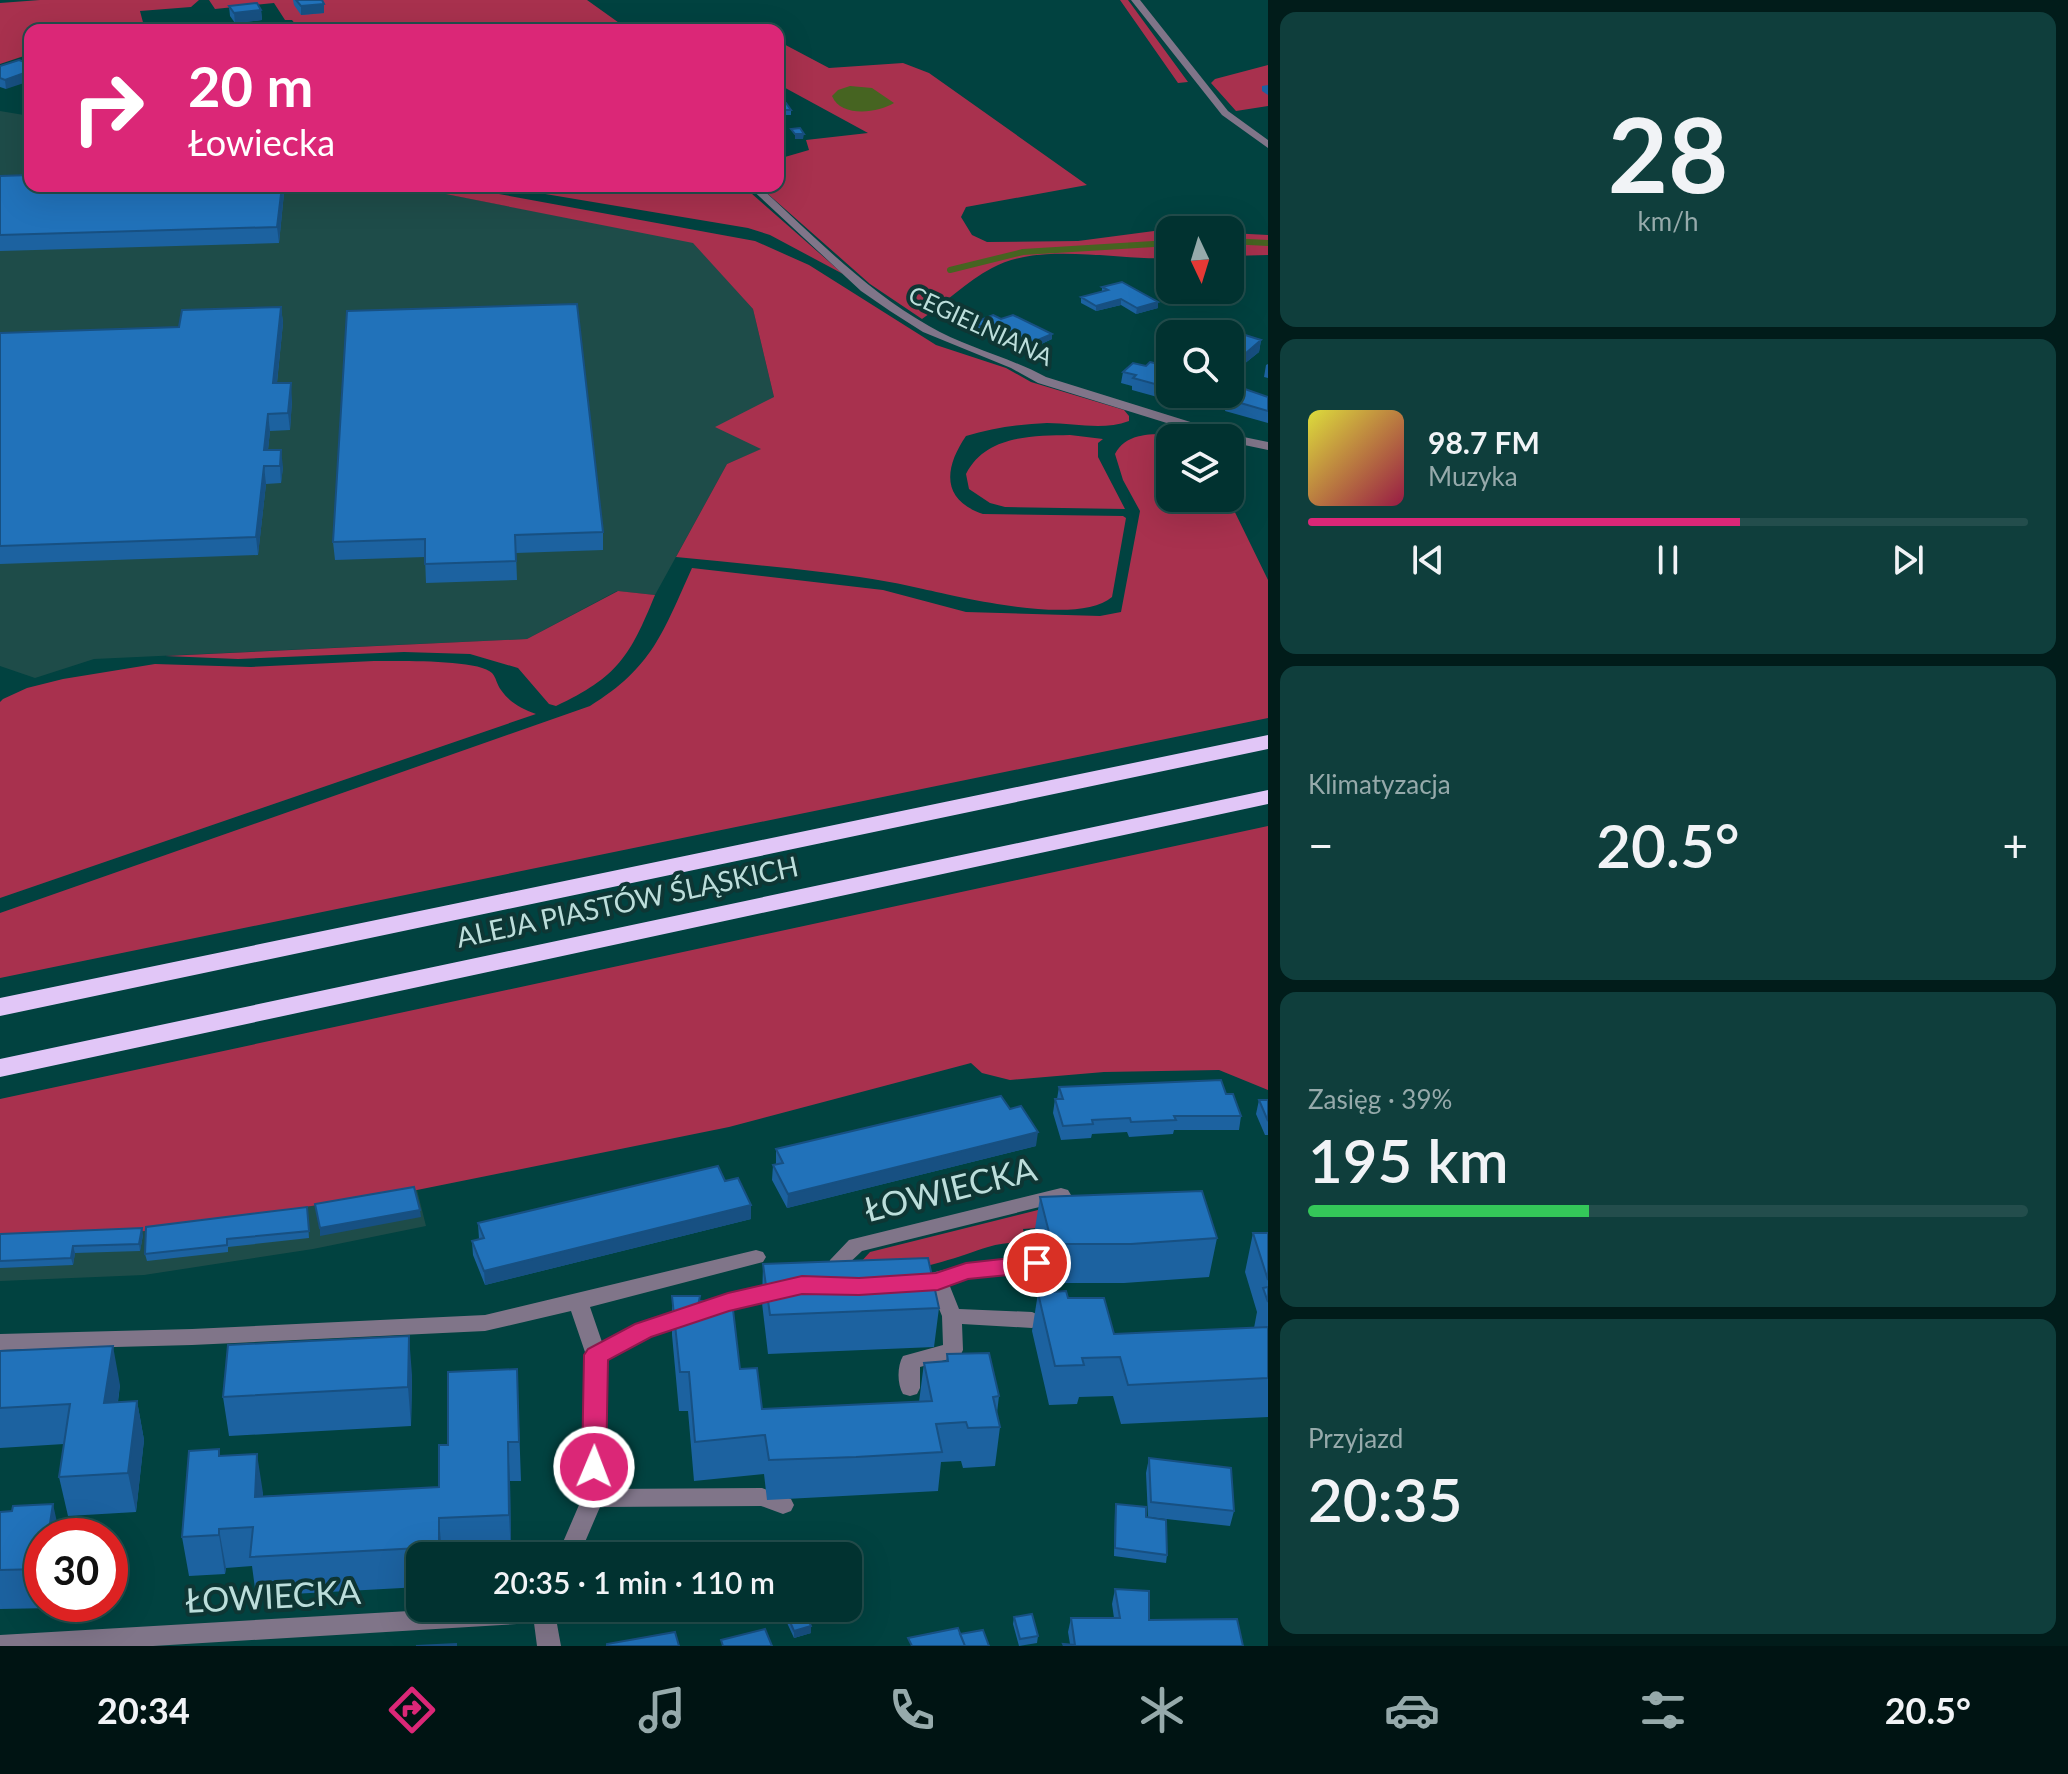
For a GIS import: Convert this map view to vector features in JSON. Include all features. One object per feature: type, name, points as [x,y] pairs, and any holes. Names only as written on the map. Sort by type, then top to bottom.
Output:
[{"type":"highway","name":"ALEJA PIASTÓW ŚLĄSKICH","points":[[0,1007],[1268,742]]},
{"type":"highway","name":"ALEJA PIASTÓW ŚLĄSKICH","points":[[0,1068],[1268,797]]},
{"type":"street","points":[[1135,0],[1225,113],[1268,145]]},
{"type":"street","name":"CEGIELNIANA","points":[[760,192],[865,289],[927,330],[1015,365],[1042,380],[1184,424]]},
{"type":"street","name":"CEGIELNIANA","points":[[1244,441],[1268,446]]},
{"type":"street","name":"ŁOWIECKA","points":[[818,1285],[833,1270],[840,1257],[856,1245],[1061,1195]]},
{"type":"street","points":[[0,1342],[192,1337],[485,1323],[756,1257]]},
{"type":"street","points":[[898,1284],[938,1282],[966,1271],[1037,1263]]},
{"type":"street","points":[[910,1388],[910,1362],[953,1350],[952,1316],[938,1282]]},
{"type":"street","points":[[596,1355],[643,1330],[728,1302],[818,1285],[859,1286]]},
{"type":"street","points":[[574,1542],[593,1498],[596,1355],[578,1302]]},
{"type":"street","points":[[952,1316],[1032,1320]]},
{"type":"street","points":[[593,1498],[762,1497],[783,1505]]},
{"type":"street","name":"ŁOWIECKA","points":[[0,1645],[406,1620]]},
{"type":"street","points":[[546,1622],[549,1646]]},
{"type":"shaded area","points":[[199,0],[191,7],[140,11],[143,24],[24,24],[24,56],[0,64],[0,3]]},
{"type":"shaded area","points":[[209,0],[587,0],[621,24],[295,24],[292,20],[285,20],[274,3],[215,9]]},
{"type":"shaded area","points":[[1120,0],[1128,0],[1188,82],[1178,83]]},
{"type":"shaded area","points":[[784,44],[829,68],[903,63],[929,73],[1087,185],[966,207],[961,217],[972,235],[987,242],[1078,241],[1156,231],[1156,258],[1056,254],[1012,260],[974,279],[922,319],[870,284],[766,192],[784,192],[784,157],[809,150],[806,140],[868,133],[784,87]]},
{"type":"shaded area","points":[[1268,65],[1268,106],[1236,111],[1211,83],[1215,79]]},
{"type":"shaded area","points":[[850,86],[872,88],[894,103],[860,112],[843,108],[832,96]]},
{"type":"shaded area","points":[[0,111],[24,115],[24,192],[436,192],[693,242],[753,309],[774,397],[762,449],[727,464],[655,595],[617,591],[527,639],[94,659],[35,678],[0,666]]},
{"type":"shaded area","points":[[435,192],[488,192],[755,241],[809,265],[936,345],[1006,368],[1031,382],[1124,410],[1129,421],[1119,424],[1016,425],[966,436],[953,460],[950,482],[960,500],[983,514],[1126,518],[1112,597],[1096,605],[1048,610],[965,598],[860,577],[676,557],[727,464],[761,449],[715,427],[774,397],[753,309],[693,243]]},
{"type":"shaded area","points":[[533,192],[750,192],[843,274],[770,235],[748,228]]},
{"type":"shaded area","points":[[1244,234],[1268,235],[1268,255],[1244,256]]},
{"type":"shaded area","points":[[1070,435],[1103,439],[1098,443],[1098,457],[1125,509],[1005,507],[990,503],[969,489],[966,474],[975,461],[997,445],[1025,437]]},
{"type":"shaded area","points":[[1156,435],[1156,512],[1235,512],[1268,580],[1268,718],[0,978],[0,913],[590,706],[628,677],[654,646],[692,568],[883,590],[966,612],[1100,616],[1121,612],[1140,511],[1123,480],[1115,454],[1125,442]]},
{"type":"shaded area","points":[[618,591],[655,595],[638,634],[608,674],[556,706],[549,704],[518,668],[470,654],[404,652],[238,659],[165,656],[527,639]]},
{"type":"shaded area","points":[[374,661],[436,662],[484,668],[492,673],[508,699],[536,714],[0,898],[0,702],[3,699],[27,688],[63,679],[155,664],[251,667]]},
{"type":"shaded area","points":[[1268,826],[1268,1090],[1219,1070],[1104,1072],[1010,1080],[982,1073],[971,1063],[729,1127],[417,1190],[147,1231],[0,1238],[0,1099]]},
{"type":"shaded area","points":[[417,1190],[426,1226],[313,1249],[144,1275],[0,1281],[0,1238],[147,1231]]},
{"type":"shaded area","points":[[1058,1205],[1065,1226],[1023,1229],[1026,1241],[993,1246],[906,1270],[873,1269],[859,1264],[870,1252]]},
{"type":"building","points":[[296,0],[322,0],[324,4],[301,6]]},
{"type":"building","points":[[257,3],[261,10],[234,13],[229,6]]},
{"type":"building","points":[[19,60],[24,62],[24,73],[5,80],[0,78],[0,66]]},
{"type":"building","points":[[800,128],[804,134],[795,134],[791,129]]},
{"type":"building","points":[[24,175],[24,192],[281,192],[277,227],[0,235],[0,176]]},
{"type":"building","points":[[1122,282],[1156,303],[1137,308],[1121,299],[1096,306],[1081,297],[1108,290],[1102,287]]},
{"type":"building","points":[[577,304],[603,532],[515,535],[516,561],[425,564],[425,539],[333,542],[347,311]]},
{"type":"building","points":[[281,307],[273,383],[291,383],[288,413],[268,414],[264,450],[281,450],[280,466],[264,466],[256,537],[0,546],[0,333],[179,327],[182,310]]},
{"type":"building","points":[[993,315],[1001,319],[1013,315],[1052,334],[1024,346],[973,323]]},
{"type":"building","points":[[1244,335],[1261,340],[1246,353]]},
{"type":"building","points":[[1150,362],[1156,364],[1156,384],[1123,372],[1133,363],[1146,366]]},
{"type":"building","points":[[1244,389],[1268,397],[1268,411],[1244,404]]},
{"type":"building","points":[[1221,1080],[1226,1094],[1233,1094],[1241,1116],[1174,1116],[1176,1120],[1131,1122],[1130,1118],[1092,1120],[1093,1124],[1063,1126],[1055,1099],[1063,1099],[1059,1087]]},
{"type":"building","points":[[1001,1096],[1010,1109],[1021,1106],[1038,1132],[788,1194],[773,1165],[783,1163],[776,1149]]},
{"type":"building","points":[[1259,1100],[1268,1100],[1268,1121]]},
{"type":"building","points":[[718,1166],[725,1181],[738,1178],[751,1205],[484,1271],[472,1241],[484,1238],[478,1223]]},
{"type":"building","points":[[414,1187],[420,1210],[320,1228],[315,1204]]},
{"type":"building","points":[[1202,1191],[1217,1238],[1131,1244],[1052,1244],[1040,1197]]},
{"type":"building","points":[[307,1207],[309,1231],[227,1239],[227,1245],[145,1254],[146,1227]]},
{"type":"building","points":[[142,1228],[139,1244],[73,1246],[71,1258],[0,1261],[0,1234]]},
{"type":"building","points":[[1253,1233],[1268,1233],[1268,1280]]},
{"type":"building","points":[[928,1258],[939,1308],[770,1315],[763,1264]]},
{"type":"building","points":[[1066,1291],[1068,1298],[1104,1298],[1114,1334],[1268,1327],[1268,1378],[1128,1385],[1120,1357],[1082,1358],[1084,1365],[1055,1366],[1038,1293]]},
{"type":"building","points":[[672,1296],[700,1296],[699,1301],[732,1301],[740,1369],[757,1368],[762,1409],[932,1401],[924,1363],[948,1361],[947,1354],[989,1353],[999,1396],[993,1397],[1000,1427],[968,1428],[966,1422],[936,1424],[942,1452],[856,1457],[769,1460],[765,1435],[695,1442],[689,1372],[680,1372]]},
{"type":"building","points":[[409,1336],[408,1387],[223,1397],[228,1345]]},
{"type":"building","points":[[113,1346],[104,1403],[137,1401],[128,1473],[59,1477],[70,1404],[0,1408],[0,1351]]},
{"type":"building","points":[[517,1369],[519,1442],[508,1442],[509,1515],[439,1518],[439,1542],[406,1542],[406,1549],[250,1557],[253,1527],[219,1529],[219,1535],[182,1537],[189,1451],[219,1449],[219,1456],[257,1454],[255,1497],[439,1487],[439,1445],[448,1445],[448,1372]]},
{"type":"building","points":[[1149,1458],[1231,1468],[1234,1511],[1151,1502]]},
{"type":"building","points":[[53,1504],[51,1518],[24,1518],[24,1569],[0,1570],[0,1512],[12,1511],[13,1506]]},
{"type":"building","points":[[1116,1504],[1146,1507],[1146,1517],[1166,1520],[1167,1555],[1115,1548]]},
{"type":"building","points":[[1115,1589],[1149,1591],[1149,1620],[1237,1619],[1243,1646],[1064,1646],[1075,1645],[1071,1618],[1120,1618]]},
{"type":"building","points":[[1032,1614],[1038,1636],[1020,1639],[1014,1617]]},
{"type":"building","points":[[790,1622],[809,1622],[811,1626],[794,1631]]},
{"type":"building","points":[[958,1628],[965,1646],[912,1646],[908,1638]]},
{"type":"building","points":[[765,1629],[772,1646],[723,1646],[721,1640]]},
{"type":"building","points":[[983,1630],[989,1646],[965,1646],[960,1634]]},
{"type":"building","points":[[675,1632],[679,1646],[607,1646],[607,1644]]},
{"type":"waterway","points":[[1244,242],[1268,243]]},
{"type":"waterway","points":[[950,270],[1023,252],[1156,244]]},
{"type":"route","points":[[594,1467],[596,1355],[643,1330],[728,1302],[802,1285],[938,1282],[966,1271],[997,1265],[1037,1263]]}]
